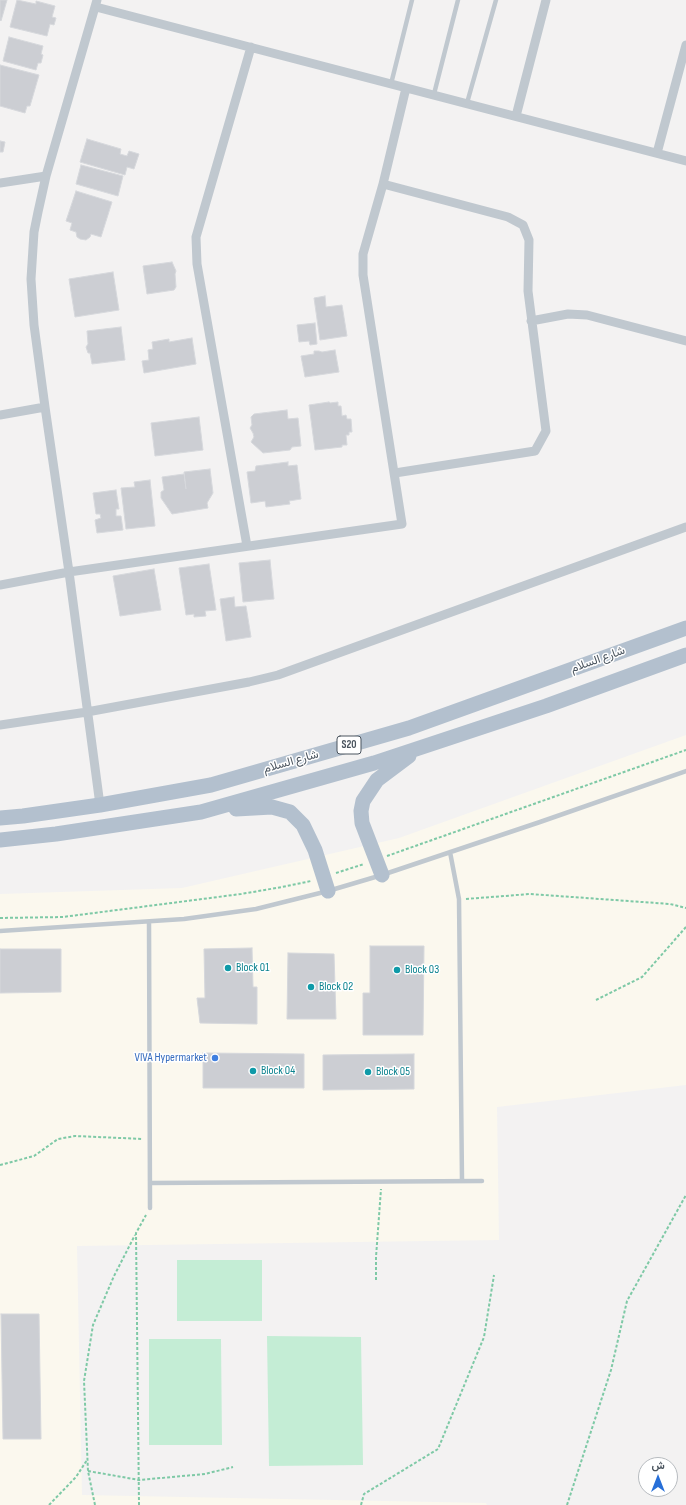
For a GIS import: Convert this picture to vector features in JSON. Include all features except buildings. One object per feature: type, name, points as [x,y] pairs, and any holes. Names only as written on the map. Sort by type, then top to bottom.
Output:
[{"type":"main road","name":"شارع السلام","points":[[0,818],[100,805],[211,785],[409,728],[686,628]]},
{"type":"main road","name":"شارع السلام","points":[[0,840],[56,834],[201,812],[374,763],[421,748],[546,706],[686,655]]},
{"type":"main road","points":[[382,875],[362,823],[361,811],[363,800],[377,780],[421,748]]},
{"type":"main road","points":[[201,812],[272,807],[290,812],[303,824],[315,850],[326,884]]},
{"type":"street","points":[[516,116],[546,0]]},
{"type":"street","points":[[100,805],[45,407],[33,312],[31,279],[34,232],[46,176],[96,3],[251,47],[686,161]]},
{"type":"street","points":[[657,153],[686,45]]},
{"type":"street","points":[[247,546],[197,264],[196,237],[251,47]]},
{"type":"street","points":[[0,585],[69,572],[402,524],[363,275],[363,254],[383,184],[406,88]]},
{"type":"street","points":[[0,184],[46,176]]},
{"type":"street","points":[[383,184],[508,217],[523,225],[529,240],[528,291],[546,431],[535,451],[395,473]]},
{"type":"street","points":[[531,321],[568,314],[587,315],[686,341]]},
{"type":"street","points":[[0,415],[45,407]]},
{"type":"street","points":[[0,725],[87,712],[249,682],[278,675],[686,527]]},
{"type":"lane","points":[[391,84],[412,0]]},
{"type":"lane","points":[[434,94],[458,0]]},
{"type":"lane","points":[[467,103],[496,0]]},
{"type":"lane","points":[[0,931],[184,919],[256,909],[326,884],[382,875],[684,773]]},
{"type":"lane","points":[[450,852],[459,899],[462,1181]]},
{"type":"lane","points":[[149,922],[150,1208]]},
{"type":"lane","points":[[150,1183],[482,1181]]},
{"type":"path","points":[[0,918],[68,917],[241,894],[282,887],[326,884],[377,860],[686,750]]},
{"type":"path","points":[[459,899],[530,894],[670,904],[686,908]]},
{"type":"path","points":[[596,1000],[642,977],[686,927]]},
{"type":"path","points":[[0,1165],[34,1156],[58,1139],[75,1136],[150,1139]]},
{"type":"path","points":[[376,1280],[376,1257],[382,1182]]},
{"type":"path","points":[[567,1505],[611,1370],[628,1301],[686,1195]]},
{"type":"path","points":[[95,1505],[88,1471],[84,1381],[93,1324],[114,1276],[150,1208]]},
{"type":"path","points":[[136,1233],[139,1505]]},
{"type":"path","points":[[361,1505],[364,1494],[438,1449],[484,1337],[494,1275]]},
{"type":"path","points":[[49,1505],[76,1477],[88,1459]]},
{"type":"path","points":[[88,1471],[139,1480],[206,1474],[233,1467]]},
{"type":"shaded area","points":[[686,735],[686,1085],[497,1107],[499,1240],[77,1246],[82,1495],[486,1503],[487,1505],[0,1505],[0,894],[182,888],[399,838]]},
{"type":"green space","points":[[177,1260],[262,1260],[262,1321],[177,1321]]},
{"type":"green space","points":[[267,1336],[361,1337],[363,1465],[269,1466]]},
{"type":"green space","points":[[149,1339],[221,1339],[222,1445],[149,1445]]},
{"type":"place","name":"Block 01","points":[[228,968]]},
{"type":"place","name":"Block 03","points":[[397,970]]},
{"type":"place","name":"Block 02","points":[[311,987]]},
{"type":"place","name":"VIVA Hypermarket","points":[[215,1058]]},
{"type":"place","name":"Block 04","points":[[253,1071]]},
{"type":"place","name":"Block 05","points":[[368,1072]]}]
